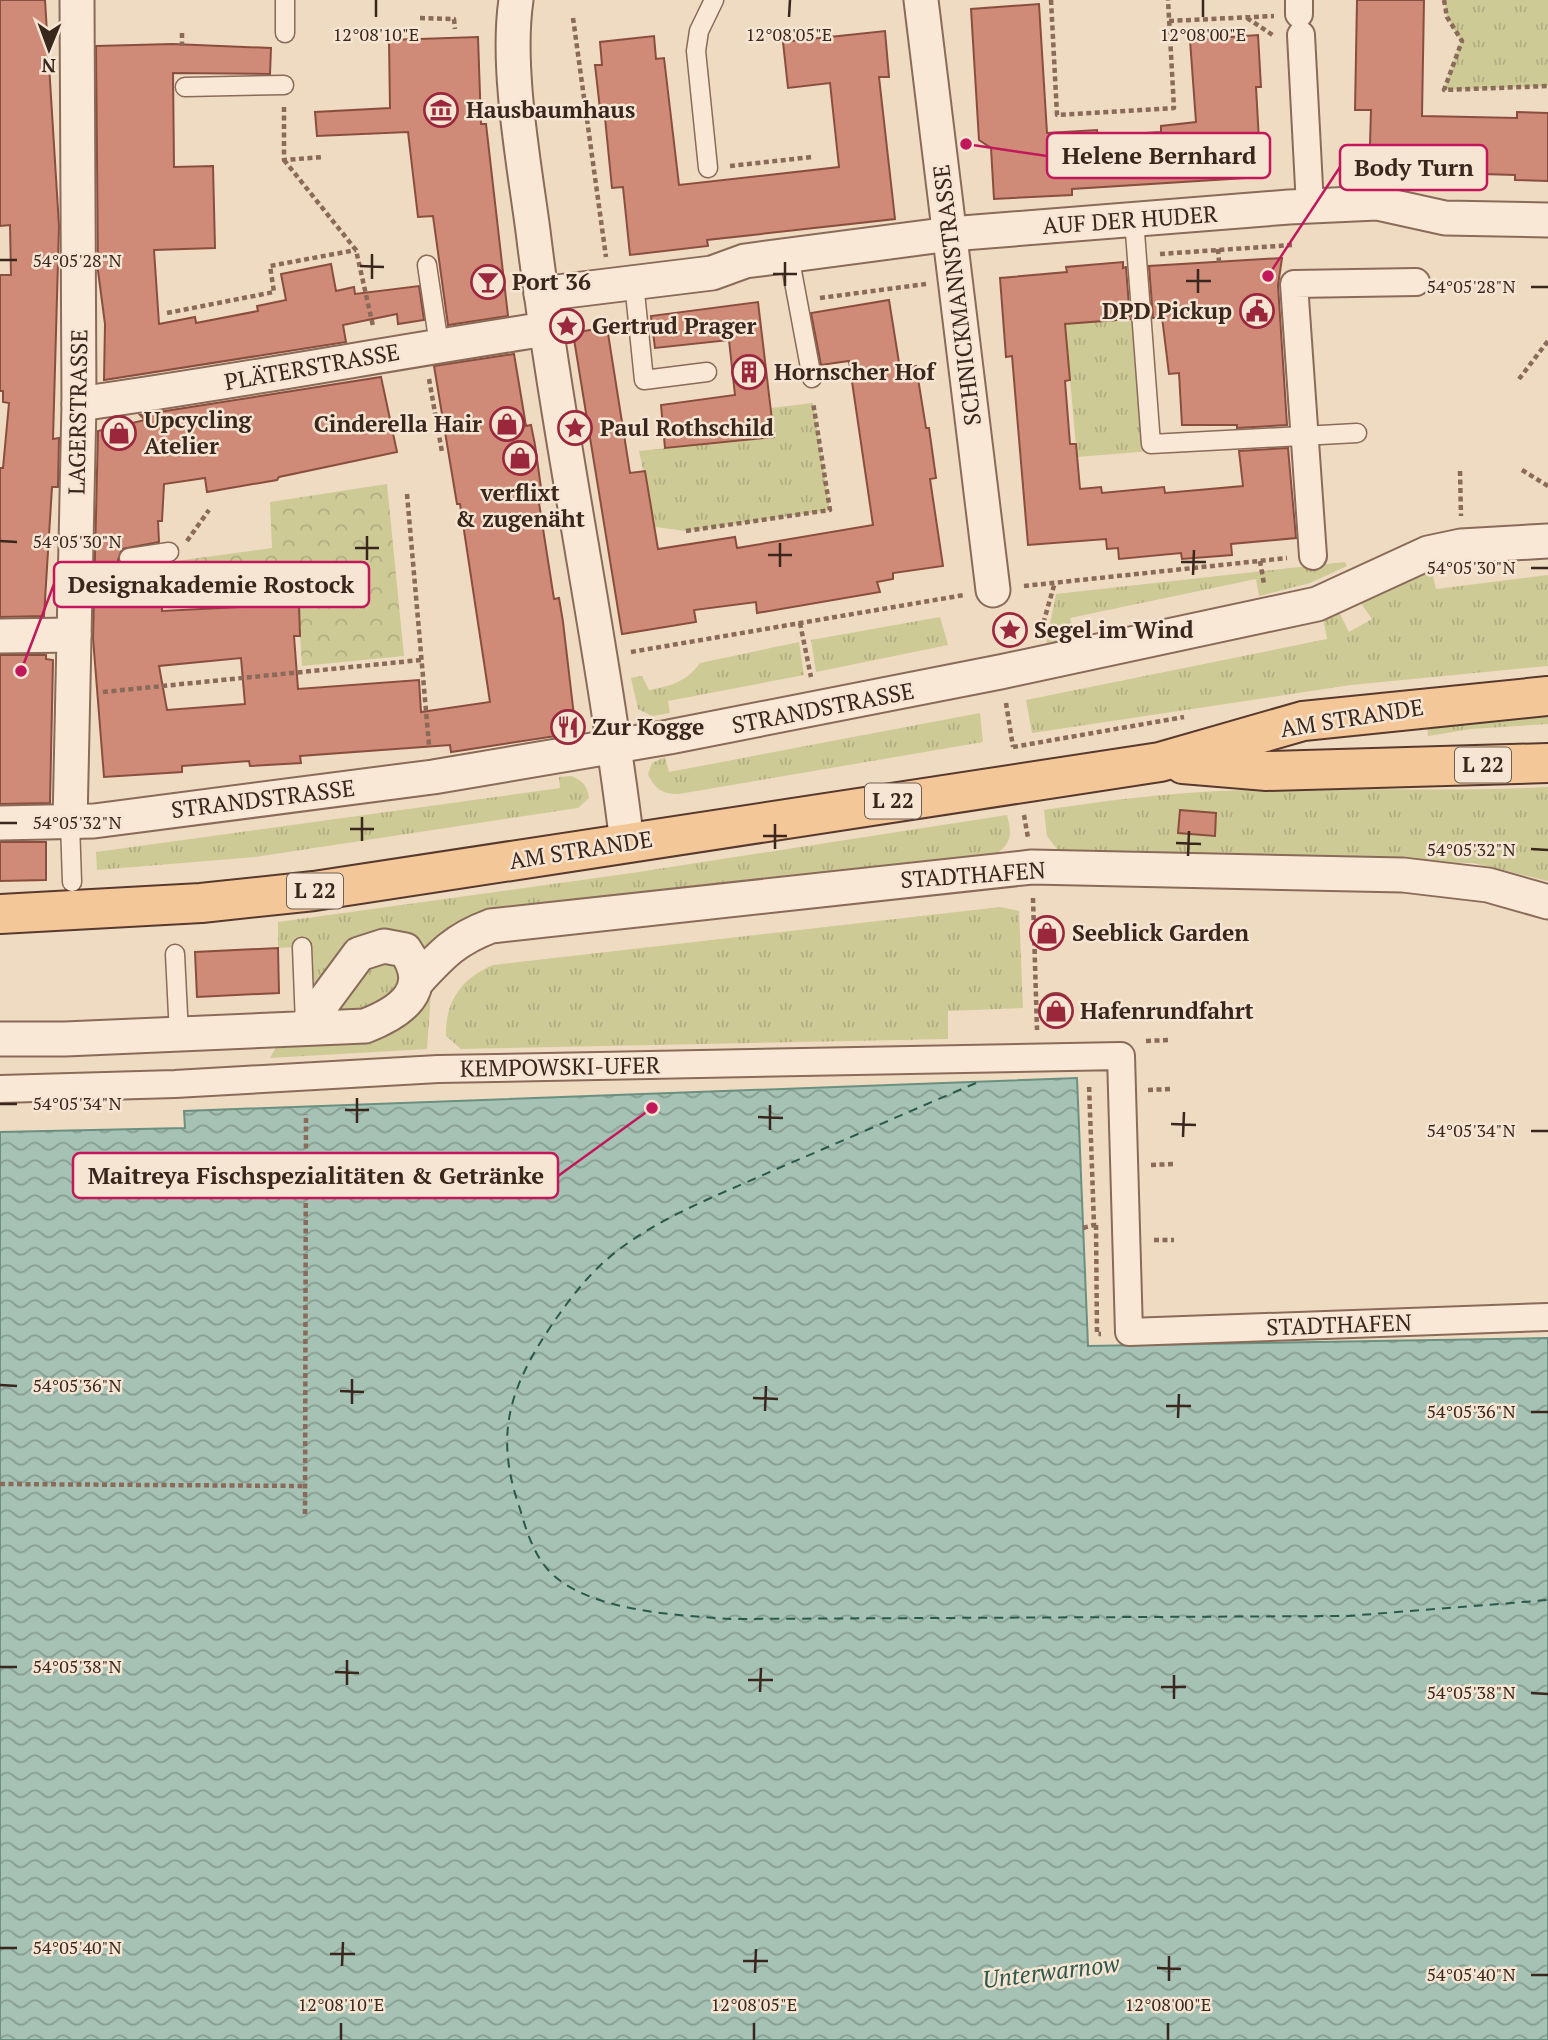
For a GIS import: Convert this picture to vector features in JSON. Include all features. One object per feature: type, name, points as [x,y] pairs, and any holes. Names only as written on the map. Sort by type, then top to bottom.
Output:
[{"type":"main road","name":"AM STRANDE","points":[[0,914],[201,903],[314,891],[1160,762],[1303,721],[1548,696]]},
{"type":"main road","name":"AM STRANDE","points":[[1160,762],[1267,771],[1548,763]]},
{"type":"street","name":"LAGERSTRASSE","points":[[70,823],[74,635],[86,558],[79,404],[90,193],[77,0]]},
{"type":"street","points":[[516,0],[512,25],[521,138],[541,294],[615,747],[627,843]]},
{"type":"street","name":"SCHNICKMANNSTRASSE","points":[[921,0],[993,590]]},
{"type":"street","points":[[1300,17],[1310,206]]},
{"type":"street","name":"AUF DER HUDER","points":[[541,294],[712,273],[745,261],[950,234],[1310,206],[1377,203],[1445,218],[1548,220]]},
{"type":"street","points":[[1313,556],[1294,284],[1416,282]]},
{"type":"street","name":"PLÄTERSTRASSE","points":[[79,404],[228,383],[377,355],[546,329]]},
{"type":"street","name":"STRANDSTRASSE","points":[[0,823],[70,823],[433,777],[615,747],[1000,673],[1317,604],[1429,553],[1461,546],[1548,541]]},
{"type":"street","points":[[0,636],[74,635]]},
{"type":"street","name":"STADTHAFEN","points":[[418,980],[454,944],[491,926],[1032,867],[1403,875],[1488,885],[1548,902]]},
{"type":"street","points":[[0,1039],[180,1035],[365,1026],[391,1016],[414,990],[418,980],[414,963],[405,950],[384,946],[359,954],[305,1027]]},
{"type":"street","name":"STADTHAFEN","points":[[1133,1050],[1129,1332],[1548,1317]]},
{"type":"street","name":"KEMPOWSKI-UFER","points":[[0,1089],[175,1084],[438,1069],[1039,1058],[1133,1050]]},
{"type":"lane","points":[[285,0],[285,33]]},
{"type":"lane","points":[[708,168],[696,51],[699,31],[714,0]]},
{"type":"lane","points":[[185,87],[284,85]]},
{"type":"lane","points":[[1134,219],[1152,444],[1357,433]]},
{"type":"lane","points":[[789,255],[812,378]]},
{"type":"lane","points":[[427,265],[431,346]]},
{"type":"lane","points":[[622,285],[644,380],[707,372]]},
{"type":"lane","points":[[130,558],[169,552]]},
{"type":"lane","points":[[70,823],[72,882]]},
{"type":"lane","points":[[302,947],[305,1027]]},
{"type":"lane","points":[[175,954],[180,1035]]},
{"type":"path","points":[[1051,0],[1057,115],[1174,108],[1168,0]]},
{"type":"path","points":[[1444,0],[1447,17],[1461,41],[1444,90],[1548,86]]},
{"type":"path","points":[[1169,21],[1300,17]]},
{"type":"path","points":[[421,18],[454,19],[454,29]]},
{"type":"path","points":[[573,18],[622,285]]},
{"type":"path","points":[[182,33],[183,46]]},
{"type":"path","points":[[284,85],[284,160],[356,250],[377,355]]},
{"type":"path","points":[[284,160],[324,157]]},
{"type":"path","points":[[708,168],[812,157]]},
{"type":"path","points":[[1137,256],[1292,245]]},
{"type":"path","points":[[167,313],[274,292],[270,266],[356,250]]},
{"type":"path","points":[[799,301],[955,280]]},
{"type":"path","points":[[1519,379],[1548,341]]},
{"type":"path","points":[[431,346],[442,452]]},
{"type":"path","points":[[686,531],[830,510],[812,378]]},
{"type":"path","points":[[1522,470],[1548,486]]},
{"type":"path","points":[[1460,471],[1461,517]]},
{"type":"path","points":[[407,494],[430,748]]},
{"type":"path","points":[[169,552],[187,541],[209,510]]},
{"type":"path","points":[[599,657],[993,590],[1313,556]]},
{"type":"path","points":[[1040,636],[1055,582]]},
{"type":"path","points":[[800,623],[817,710]]},
{"type":"path","points":[[73,695],[421,660]]},
{"type":"path","points":[[1000,673],[1013,747]]},
{"type":"path","points":[[999,749],[1157,721]]},
{"type":"path","points":[[1032,867],[1039,1058]]},
{"type":"path","points":[[1133,1050],[1146,1041]]},
{"type":"path","points":[[1133,1050],[1146,1041],[1168,1041]]},
{"type":"path","points":[[1147,1078],[1147,1102]]},
{"type":"path","points":[[305,1514],[306,1107]]},
{"type":"path","points":[[1090,1107],[1097,1334]]},
{"type":"path","points":[[1149,1152],[1149,1177]]},
{"type":"path","points":[[1083,1228],[1094,1225]]},
{"type":"path","points":[[1151,1228],[1151,1253]]},
{"type":"path","points":[[0,1484],[306,1486]]},
{"type":"green space","points":[[1444,0],[1548,0],[1548,86],[1444,90],[1461,41],[1447,17]]},
{"type":"green space","points":[[1054,314],[1072,324],[1142,319],[1151,451],[1077,457],[1069,368]]},
{"type":"green space","points":[[813,403],[830,510],[686,531],[655,527],[639,451],[773,437],[771,408]]},
{"type":"green space","points":[[387,484],[404,656],[302,666],[298,604],[162,585],[161,563],[272,548],[270,502]]},
{"type":"green space","points":[[1345,562],[1347,566],[1310,583],[1259,596],[1256,579],[1070,618],[1075,638],[1046,644],[1056,594]]},
{"type":"green space","points":[[1431,568],[1436,589],[1548,575],[1548,666],[1351,685],[1032,733],[1026,700],[1327,639],[1323,617],[1339,612],[1349,632],[1372,619],[1360,602]]},
{"type":"green space","points":[[940,617],[948,645],[816,672],[811,640]]},
{"type":"green space","points":[[799,642],[804,675],[668,701],[670,713],[652,716],[638,709],[631,678],[642,676],[649,690],[684,679],[700,663]]},
{"type":"green space","points":[[1548,712],[1548,724],[1471,729],[1428,736],[1427,721]]},
{"type":"green space","points":[[980,713],[983,742],[679,794],[660,790],[648,774],[652,763],[665,757],[669,772]]},
{"type":"green space","points":[[571,776],[584,784],[589,798],[578,808],[255,857],[97,870],[96,852],[560,788],[559,777]]},
{"type":"green space","points":[[1548,787],[1548,881],[1473,863],[1060,853],[1047,836],[1044,810],[1131,798],[1219,791]]},
{"type":"green space","points":[[1007,815],[1010,827],[1008,842],[996,854],[475,913],[435,937],[427,1049],[270,1058],[307,992],[307,946],[278,948],[278,922],[632,873]]},
{"type":"green space","points":[[1000,907],[1019,911],[1023,1008],[948,1011],[948,1039],[461,1049],[446,1036],[449,1012],[458,992],[472,977],[493,965]]},
{"type":"water","name":"Unterwarnow","points":[[1077,1078],[1088,1346],[1548,1338],[1548,2040],[0,2040],[0,1132],[185,1128],[184,1111]]},
{"type":"building","points":[[0,0],[45,0],[59,226],[53,439],[59,438],[58,487],[52,487],[44,616],[0,617],[0,468],[3,468],[9,403],[3,402],[3,391],[0,391],[0,275],[11,275],[10,225],[0,226]]},
{"type":"building","points":[[1357,0],[1424,0],[1422,116],[1517,118],[1517,112],[1548,113],[1548,181],[1515,180],[1515,175],[1448,173],[1448,179],[1369,178],[1371,110],[1355,110]]},
{"type":"building","points":[[1039,4],[1047,133],[1097,130],[1098,136],[1161,132],[1161,126],[1196,122],[1190,40],[1258,35],[1261,87],[1256,87],[1261,177],[1072,189],[1072,195],[994,199],[991,148],[979,140],[971,9]]},
{"type":"building","points":[[885,31],[889,77],[879,77],[895,219],[707,240],[708,246],[630,255],[623,187],[612,188],[605,118],[601,118],[595,65],[602,65],[600,42],[654,36],[656,59],[664,58],[679,185],[839,167],[830,83],[788,88],[783,42]]},
{"type":"building","points":[[478,37],[481,124],[486,124],[508,316],[448,325],[433,216],[418,217],[408,132],[317,136],[315,112],[390,108],[389,40]]},
{"type":"building","points":[[173,44],[271,48],[270,74],[173,73],[174,167],[213,166],[215,248],[154,250],[159,324],[195,317],[196,323],[258,311],[257,306],[286,300],[281,274],[331,264],[336,291],[354,287],[355,294],[419,286],[424,320],[398,324],[397,314],[343,325],[346,342],[104,380],[105,324],[98,271],[96,46]]},
{"type":"building","points":[[1282,258],[1278,285],[1287,425],[1237,428],[1237,425],[1182,425],[1179,373],[1169,374],[1162,317],[1153,318],[1149,266]]},
{"type":"building","points":[[1123,262],[1123,268],[1126,267],[1130,319],[1065,324],[1070,380],[1065,381],[1070,444],[1076,444],[1080,489],[1101,487],[1102,493],[1164,487],[1165,493],[1243,486],[1239,451],[1288,448],[1296,538],[1231,544],[1232,555],[1182,559],[1181,553],[1119,559],[1118,548],[1107,549],[1106,539],[1028,545],[1012,356],[1006,357],[1000,278],[1067,272],[1066,267]]},
{"type":"building","points":[[889,300],[900,369],[916,366],[926,428],[929,428],[936,478],[930,479],[943,566],[893,573],[893,579],[877,582],[880,592],[757,613],[756,602],[694,610],[696,622],[622,634],[573,333],[607,327],[630,473],[645,471],[658,549],[735,537],[737,548],[873,525],[849,361],[821,365],[811,313]]},
{"type":"building","name":"Hornscher Hof","points":[[758,302],[774,437],[665,448],[661,405],[735,395],[729,340],[655,348],[651,316]]},
{"type":"building","points":[[514,354],[526,426],[531,425],[535,445],[543,502],[539,503],[554,599],[559,598],[563,622],[576,733],[451,752],[450,745],[300,756],[301,763],[250,766],[249,761],[182,766],[182,772],[104,777],[93,638],[98,431],[145,420],[140,415],[381,377],[397,452],[279,477],[277,480],[207,492],[205,478],[164,484],[162,521],[158,521],[159,542],[122,549],[118,560],[124,568],[130,569],[161,565],[162,611],[299,604],[300,636],[294,636],[298,689],[419,680],[421,712],[490,702],[460,504],[457,504],[434,366]],"holes":[[[241,658],[245,704],[167,710],[159,666]]]},
{"type":"building","points":[[0,655],[46,655],[46,659],[53,660],[50,803],[0,804]]},
{"type":"building","points":[[1180,810],[1216,813],[1215,836],[1178,833]]},
{"type":"building","points":[[0,842],[46,842],[46,880],[0,881]]},
{"type":"building","points":[[278,948],[279,993],[197,997],[195,952]]},
{"type":"building","name":"Hafenrundfahrt","points":[[1056,993],[1067,998],[1072,1009],[1067,1020],[1056,1025],[1045,1020],[1040,1009],[1045,998]]},
{"type":"ferry route","points":[[976,1083],[673,1216],[617,1251],[581,1286],[551,1326],[525,1371],[510,1413],[507,1435],[512,1482],[522,1517],[535,1550],[549,1571],[566,1585],[610,1603],[660,1613],[730,1619],[1348,1616],[1548,1600]]},
{"type":"place","name":"Hausbaumhaus","points":[[441,110]]},
{"type":"place","name":"Helene Bernhard","points":[[966,144]]},
{"type":"place","name":"Body Turn","points":[[1268,276]]},
{"type":"place","name":"Port 36","points":[[488,282]]},
{"type":"place","name":"DPD Pickup","points":[[1257,311]]},
{"type":"place","name":"Gertrud Prager","points":[[567,326]]},
{"type":"place","name":"Hornscher Hof","points":[[749,372]]},
{"type":"place","name":"Cinderella Hair","points":[[507,424]]},
{"type":"place","name":"Paul Rothschild","points":[[575,428]]},
{"type":"place","name":"Upcycling Atelier","points":[[119,433]]},
{"type":"place","name":"verflixt & zugenäht","points":[[520,458]]},
{"type":"place","name":"Segel im Wind","points":[[1010,630]]},
{"type":"place","name":"Designakademie Rostock","points":[[21,671]]},
{"type":"place","name":"Zur Kogge","points":[[568,727]]},
{"type":"place","name":"Seeblick Garden","points":[[1047,933]]},
{"type":"place","name":"Hafenrundfahrt","points":[[1056,1011]]},
{"type":"place","name":"Maitreya Fischspezialitäten & Getränke","points":[[652,1108]]}]
